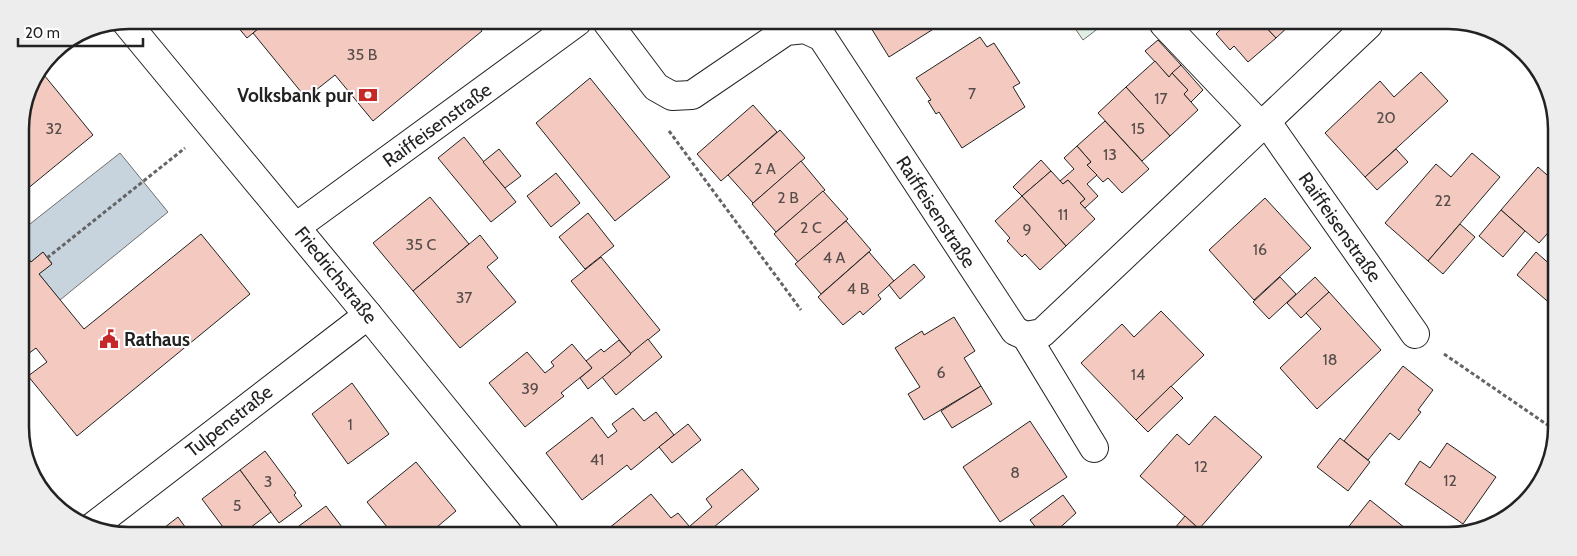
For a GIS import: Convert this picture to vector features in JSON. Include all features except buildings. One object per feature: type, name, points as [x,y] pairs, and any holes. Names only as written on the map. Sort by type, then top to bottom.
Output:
[{"type":"street","name":"Friedrichstraße","points":[[132,29],[368,314],[540,527]]},
{"type":"street","name":"Raiffeisenstraße","points":[[296,227],[568,29]]},
{"type":"street","points":[[613,29],[656,87],[672,96]]},
{"type":"street","name":"Raiffeisenstraße","points":[[672,96],[692,95],[786,31],[799,29]]},
{"type":"street","name":"Raiffeisenstraße","points":[[807,29],[822,37],[1015,331],[1026,336],[1094,448]]},
{"type":"street","name":"Raiffeisenstraße","points":[[1169,29],[1263,123],[1415,334]]},
{"type":"street","points":[[1026,336],[1042,333],[1364,29]]},
{"type":"street","name":"Tulpenstraße","points":[[98,522],[368,314]]},
{"type":"path","points":[[672,96],[668,130],[801,310]]},
{"type":"path","points":[[47,258],[212,126]]},
{"type":"path","points":[[1415,334],[1548,425]]},
{"type":"green space","points":[[1075,29],[1097,29],[1083,40]]},
{"type":"shaded area","points":[[120,153],[168,212],[60,300],[39,274],[52,263],[43,252],[31,262],[29,259],[29,225]]},
{"type":"place","name":"Volksbank pur","points":[[368,95]]},
{"type":"place","name":"Rathaus","points":[[109,339]]}]
